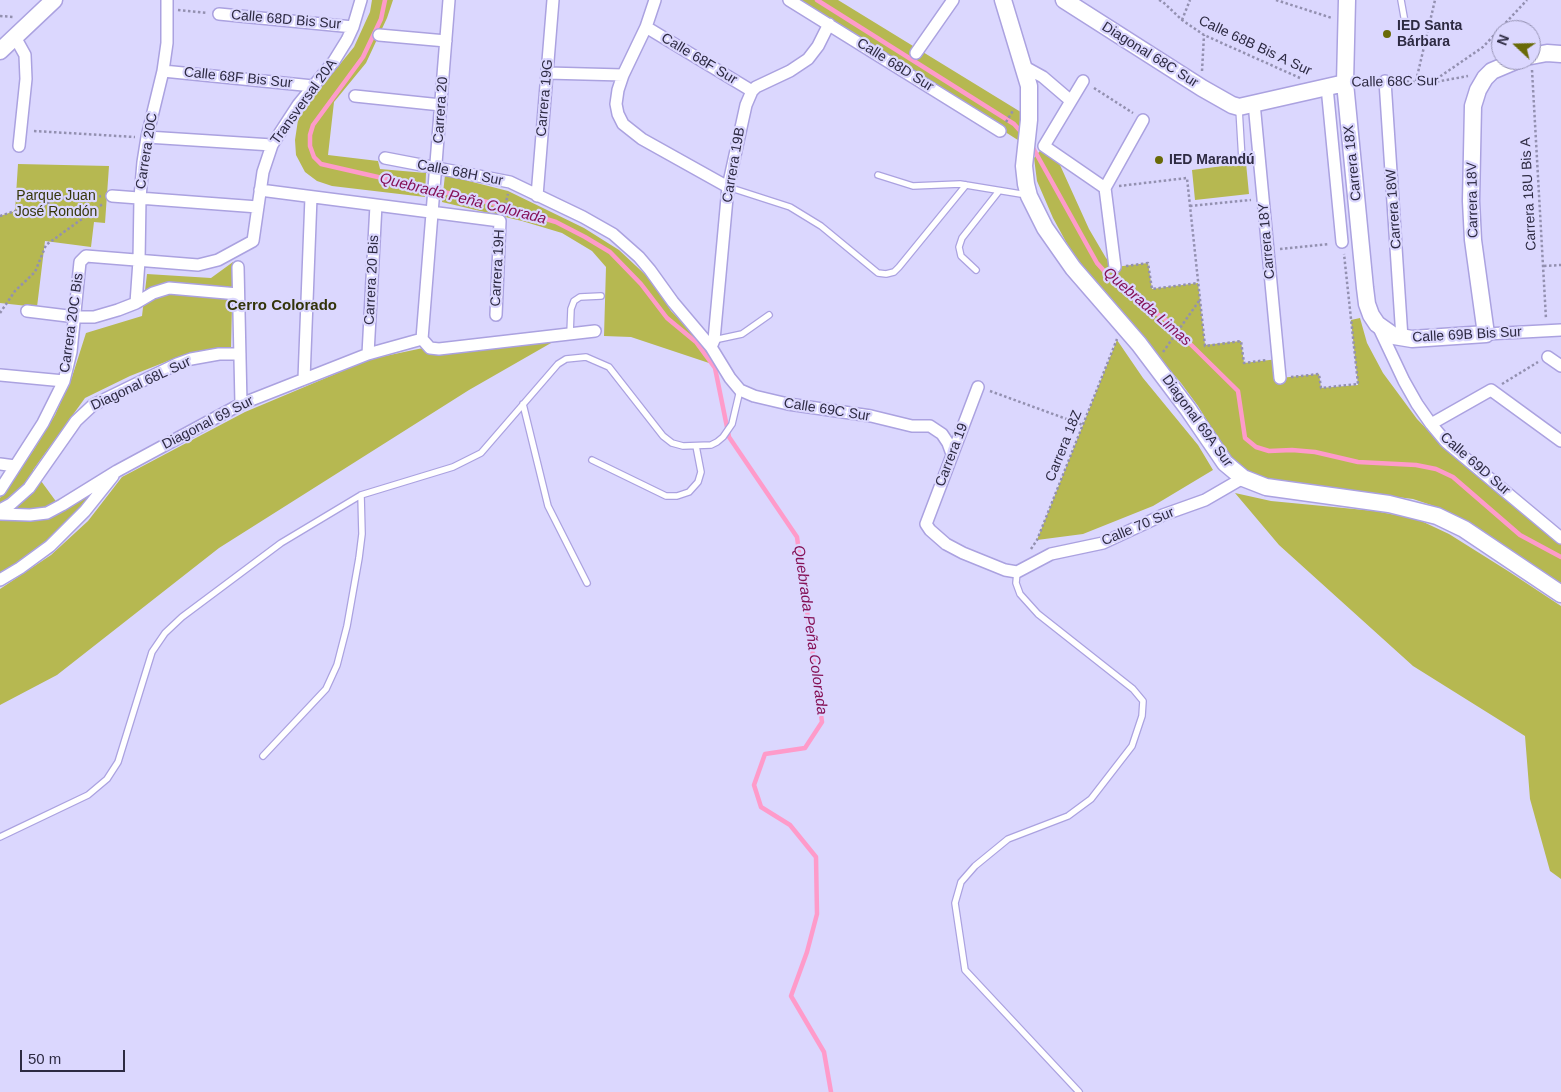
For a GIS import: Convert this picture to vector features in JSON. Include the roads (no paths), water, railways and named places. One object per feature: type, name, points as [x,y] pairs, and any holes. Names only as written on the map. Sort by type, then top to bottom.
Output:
[{"type":"street","points":[[0,52],[54,0]]},
{"type":"street","name":"Transversal 20A","points":[[139,261],[187,265],[208,264],[228,256],[253,241],[260,190],[267,157],[272,145],[313,86],[334,61],[354,26],[361,0]]},
{"type":"street","name":"Carrera 20","points":[[422,339],[449,0]]},
{"type":"street","name":"Carrera 19G","points":[[537,196],[553,0]]},
{"type":"street","points":[[655,0],[646,27],[623,75],[616,104],[618,114],[623,124],[642,139],[728,187]]},
{"type":"street","name":"Calle 68D Sur","points":[[789,0],[1002,127]]},
{"type":"street","points":[[916,53],[954,0]]},
{"type":"street","name":"Diagonal 69A Sur","points":[[1003,0],[1029,86],[1029,120],[1024,166],[1029,196],[1045,228],[1066,258],[1123,325],[1188,409],[1225,463],[1243,478],[1282,490],[1389,504],[1437,516],[1464,529],[1561,594]]},
{"type":"street","name":"Diagonal 68C Sur","points":[[1064,0],[1202,88],[1232,105],[1246,105]]},
{"type":"street","name":"Carrera 18X","points":[[1347,0],[1345,83],[1367,304],[1377,324]]},
{"type":"street","name":"Carrera 20C","points":[[136,303],[140,198],[147,137],[163,71],[167,43],[167,5]]},
{"type":"street","name":"Calle 68D Bis Sur","points":[[219,14],[354,26]]},
{"type":"street","points":[[752,90],[756,86],[790,71],[808,59],[818,46],[829,24]]},
{"type":"street","name":"Calle 68F Sur","points":[[646,27],[752,90]]},
{"type":"street","points":[[379,35],[446,41]]},
{"type":"street","points":[[15,37],[25,55],[26,79],[19,146]]},
{"type":"street","points":[[1541,54],[1561,54]]},
{"type":"street","points":[[1023,66],[1043,77],[1071,101]]},
{"type":"street","name":"Carrera 18V","points":[[1486,334],[1473,240],[1471,202],[1473,106],[1478,90],[1485,78],[1494,70]]},
{"type":"street","name":"Calle 68F Bis Sur","points":[[163,71],[313,86]]},
{"type":"street","points":[[547,72],[623,75]]},
{"type":"street","points":[[1083,81],[1044,146],[1105,188]]},
{"type":"street","name":"Carrera 18W","points":[[1385,81],[1402,338]]},
{"type":"street","name":"Calle 68C Sur","points":[[1246,105],[1345,83]]},
{"type":"street","name":"Carrera 18X","points":[[1324,88],[1342,242]]},
{"type":"street","name":"Carrera 19B","points":[[712,343],[728,187],[740,128],[752,90]]},
{"type":"street","points":[[355,96],[441,105]]},
{"type":"street","name":"Carrera 18Y","points":[[1246,105],[1263,200],[1280,378]]},
{"type":"street","points":[[1115,267],[1105,188],[1143,120]]},
{"type":"street","points":[[147,137],[272,145]]},
{"type":"street","name":"Calle 68H Sur","points":[[385,158],[436,174],[510,182],[583,217],[613,234],[626,245],[650,270],[673,302],[712,343]]},
{"type":"street","points":[[260,190],[433,213]]},
{"type":"street","points":[[112,196],[258,207]]},
{"type":"street","points":[[304,379],[311,197]]},
{"type":"street","name":"Carrera 20 Bis","points":[[368,354],[376,205]]},
{"type":"street","name":"Carrera 19H","points":[[433,213],[500,221],[496,315]]},
{"type":"street","name":"Carrera 20C Bis","points":[[0,490],[43,423],[64,381],[70,358],[76,317],[80,262],[82,258],[86,256],[139,261]]},
{"type":"street","points":[[238,267],[241,404]]},
{"type":"street","points":[[27,311],[76,317],[94,317],[118,310],[136,303],[153,293],[169,288],[238,294]]},
{"type":"street","name":"Calle 69B Bis Sur","points":[[1377,324],[1394,336],[1412,339],[1561,330]]},
{"type":"street","name":"Calle 69D Sur","points":[[1377,324],[1417,404],[1446,442],[1561,538]]},
{"type":"street","points":[[422,339],[430,348],[439,349],[596,331]]},
{"type":"street","name":"Diagonal 69 Sur","points":[[0,512],[30,515],[47,513],[117,471],[241,404],[368,354],[422,339]]},
{"type":"street","points":[[712,343],[730,378],[740,390]]},
{"type":"street","name":"Diagonal 68L Sur","points":[[0,512],[29,488],[76,421],[93,405],[191,359],[219,354],[240,354]]},
{"type":"street","points":[[1548,357],[1561,366]]},
{"type":"street","points":[[0,375],[64,381]]},
{"type":"street","name":"Carrera 19","points":[[978,387],[926,524],[946,544],[1006,570],[1017,572]]},
{"type":"street","name":"Calle 69C Sur","points":[[740,390],[754,396],[788,404],[871,416],[912,426],[930,426],[942,434],[952,454]]},
{"type":"street","points":[[1431,424],[1492,390],[1561,441]]},
{"type":"street","points":[[0,464],[14,466]]},
{"type":"street","points":[[0,580],[50,546],[85,511],[117,471]]},
{"type":"street","name":"Calle 70 Sur","points":[[1017,572],[1051,554],[1103,543],[1163,515],[1205,500],[1243,478]]},
{"type":"lane","points":[[1401,0],[1406,28]]},
{"type":"lane","points":[[1242,160],[1246,105]]},
{"type":"lane","points":[[878,175],[913,186],[966,185],[1029,196]]},
{"type":"lane","points":[[728,187],[790,207],[821,226],[878,273],[886,274],[894,272],[899,267],[966,185]]},
{"type":"lane","points":[[976,270],[960,256],[959,247],[962,238],[999,191]]},
{"type":"lane","points":[[570,334],[571,308],[574,301],[580,297],[601,296]]},
{"type":"lane","points":[[712,343],[742,334],[769,315]]},
{"type":"lane","points":[[0,837],[88,795],[108,779],[118,762],[152,652],[165,633],[182,617],[281,543],[362,495],[453,467],[481,453],[558,364],[566,360],[586,357],[609,368],[664,436],[672,443],[683,446],[710,445],[723,437],[732,424],[740,390]]},
{"type":"lane","points":[[523,404],[548,506],[587,583]]},
{"type":"lane","points":[[592,460],[666,496],[677,496],[689,492],[698,482],[701,472],[696,446]]},
{"type":"lane","points":[[263,756],[326,689],[337,665],[347,626],[359,558],[362,534],[362,495]]},
{"type":"lane","points":[[1017,572],[1016,583],[1020,594],[1038,614],[1133,689],[1143,701],[1142,716],[1132,746],[1091,800],[1068,816],[1008,839],[975,866],[961,882],[955,903],[965,970],[1079,1092]]},
{"type":"waterway","name":"Quebrada Peña Colorada","points":[[385,0],[381,19],[363,57],[313,125],[310,135],[310,146],[314,157],[321,164],[496,204],[556,222],[610,252],[641,284],[667,318],[696,342],[715,368],[729,437],[797,537],[822,722],[805,748],[765,754],[754,785],[761,807],[790,825],[816,857],[817,914],[807,952],[791,996],[824,1052],[831,1092]]},
{"type":"waterway","name":"Quebrada Limas","points":[[817,0],[1014,124],[1023,134]]},
{"type":"waterway","name":"Quebrada Limas","points":[[1032,146],[1097,263],[1129,295],[1165,319],[1238,391],[1245,438],[1256,447],[1269,451],[1315,452],[1358,462],[1416,465],[1436,469],[1453,477],[1520,535],[1561,557]]},
{"type":"place","name":"IED Santa Bárbara","points":[[1387,34]]},
{"type":"place","name":"IED Marandú","points":[[1159,160]]},
{"type":"district","name":"Cerro Colorado","points":[[282,306]]},
{"type":"park label","name":"Parque Juan José Rondón","points":[[56,204]]}]
